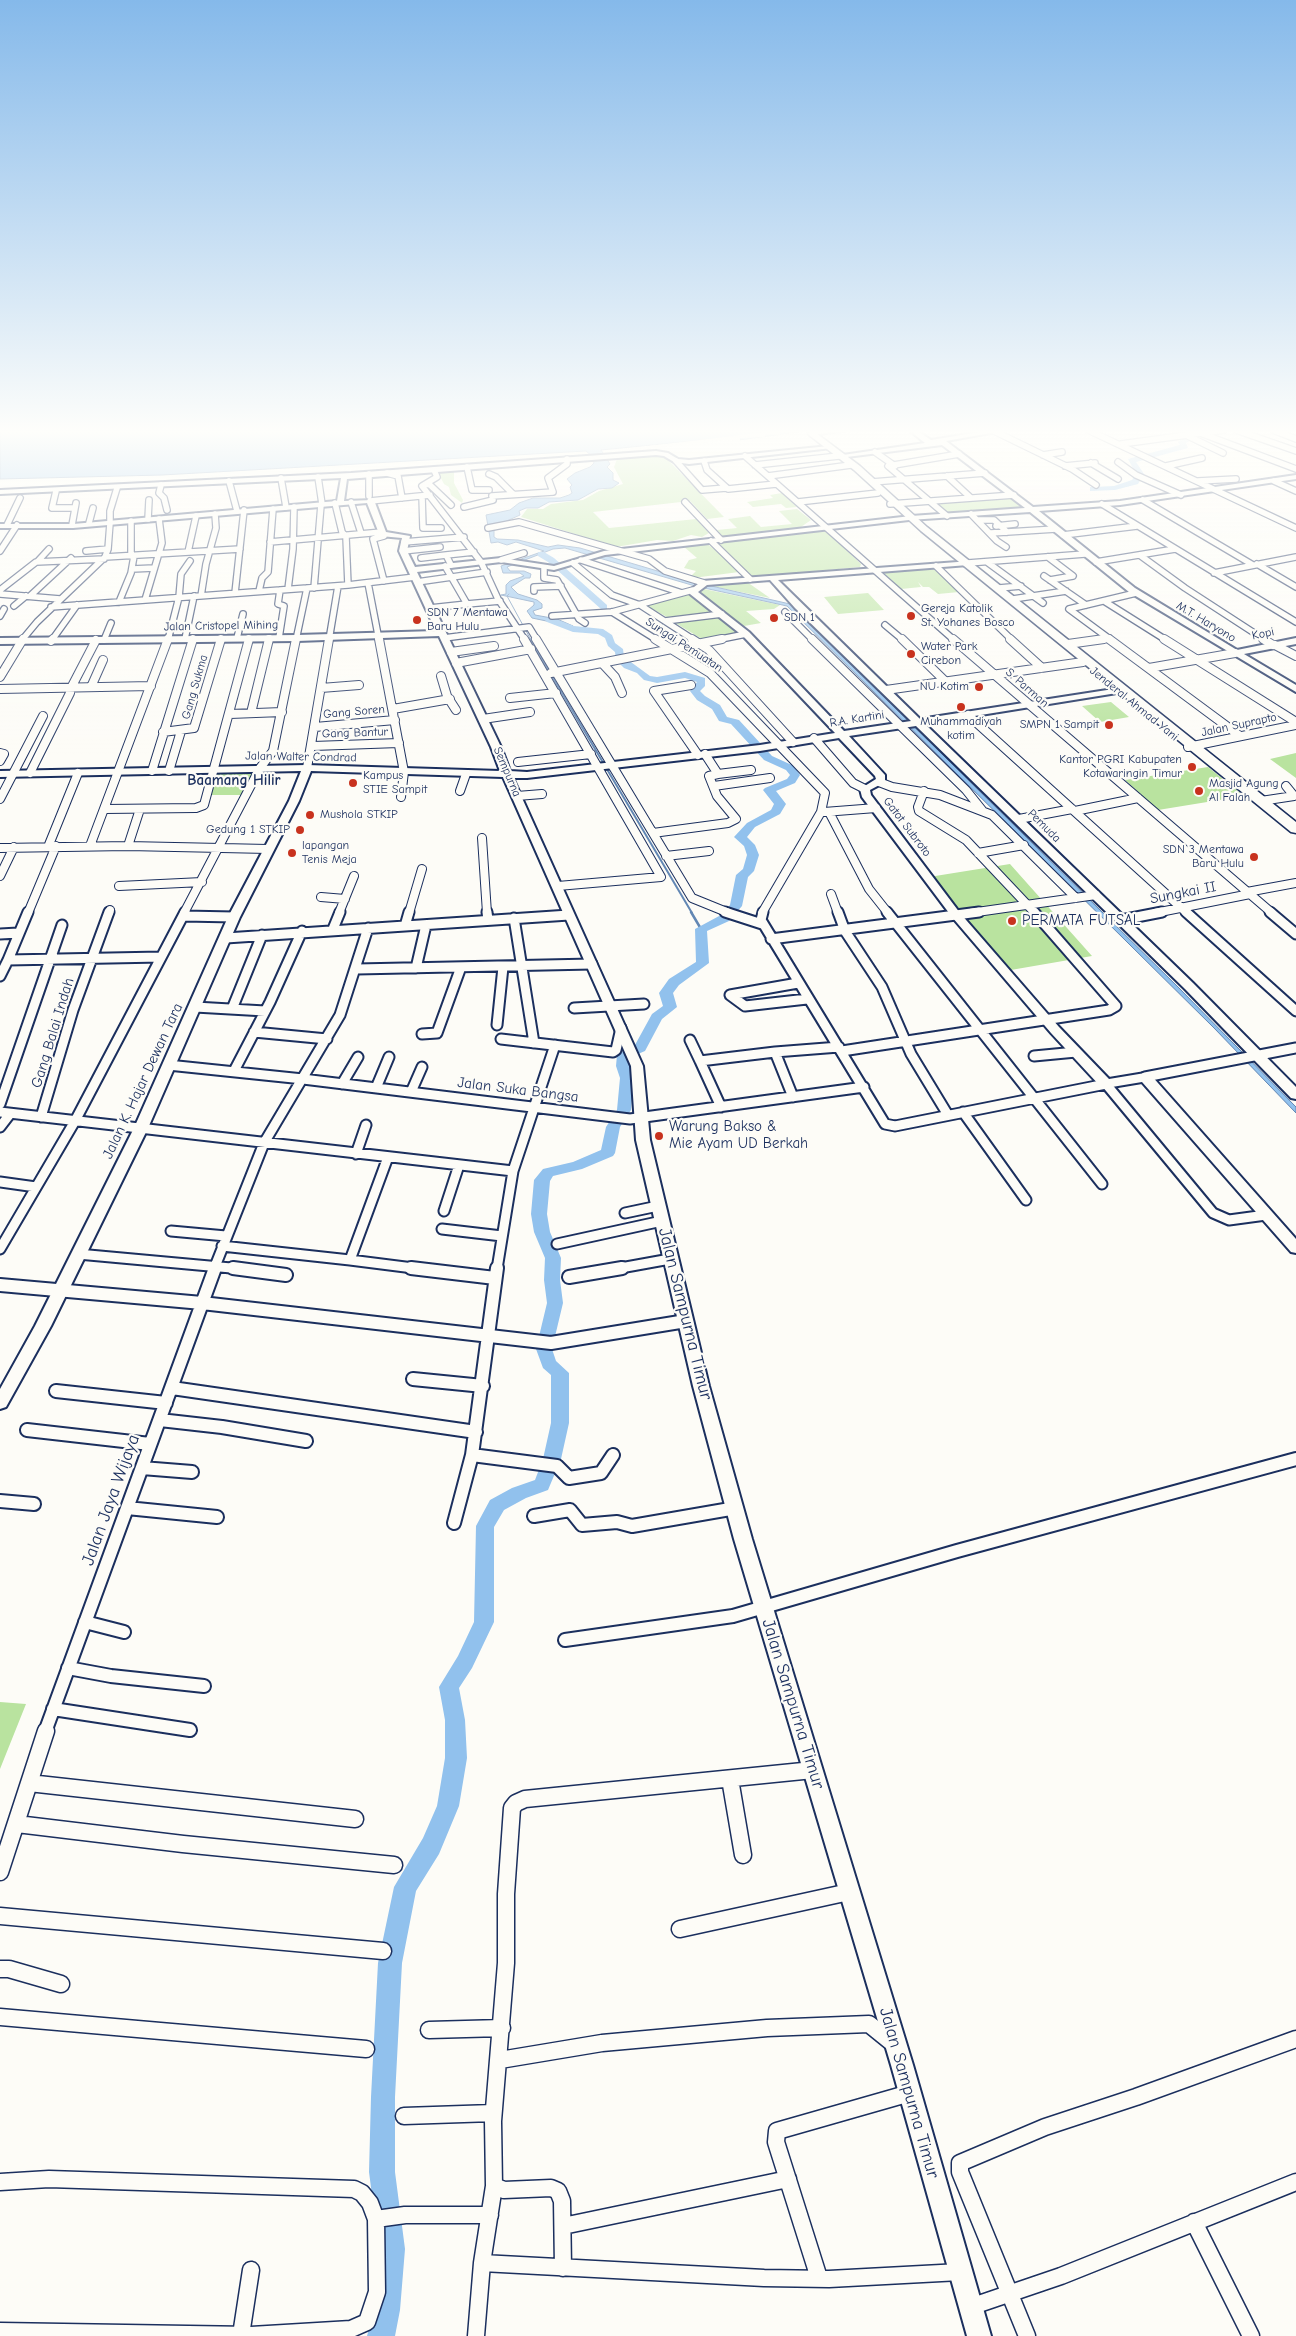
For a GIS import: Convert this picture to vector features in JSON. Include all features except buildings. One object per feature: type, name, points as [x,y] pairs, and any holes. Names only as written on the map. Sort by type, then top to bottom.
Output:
[{"type":"highway","name":"Jenderal Ahmad Yani","points":[[934,539],[1117,690],[1296,829]]},
{"type":"highway","name":"Jenderal Ahmad Yani","points":[[966,565],[999,588],[1068,644],[1296,837]]},
{"type":"street","points":[[0,551],[8,539]]},
{"type":"street","points":[[0,677],[22,641],[52,607],[104,558],[108,549],[109,539]]},
{"type":"street","points":[[119,602],[132,570],[132,539]]},
{"type":"street","points":[[145,600],[162,539]]},
{"type":"street","points":[[188,552],[191,539]]},
{"type":"street","points":[[152,771],[189,639],[197,596],[213,539]]},
{"type":"street","points":[[235,593],[241,539]]},
{"type":"street","points":[[259,591],[262,578],[268,572],[270,542],[306,539]]},
{"type":"street","points":[[0,1249],[75,1121],[202,882],[260,768],[266,763],[275,746],[297,638],[311,588],[319,539]]},
{"type":"street","points":[[346,539],[348,585]]},
{"type":"street","points":[[373,539],[384,581]]},
{"type":"street","points":[[403,547],[404,539]]},
{"type":"street","points":[[403,547],[418,541],[441,539]]},
{"type":"street","points":[[465,539],[487,572],[500,601],[520,628],[531,649],[550,673],[556,693],[592,754],[605,766],[653,832],[692,898],[700,904],[762,924]]},
{"type":"street","points":[[577,539],[650,559],[663,570],[699,586]]},
{"type":"street","points":[[504,560],[544,568],[557,567],[598,554],[730,539]]},
{"type":"street","name":"S. Parman","points":[[840,539],[873,570],[1296,934]]},
{"type":"street","points":[[997,539],[1006,547]]},
{"type":"street","name":"M.T. Haryono","points":[[1067,539],[1136,593],[1296,689]]},
{"type":"street","points":[[1159,539],[1296,622]]},
{"type":"street","points":[[1210,539],[1296,587]]},
{"type":"street","points":[[288,589],[293,540]]},
{"type":"street","points":[[711,541],[750,580]]},
{"type":"street","points":[[403,547],[440,547]]},
{"type":"street","name":"Sempurna","points":[[403,547],[483,718],[507,776],[630,1046],[637,1066]]},
{"type":"street","points":[[0,590],[3,583],[38,561],[49,549]]},
{"type":"street","points":[[86,551],[108,549]]},
{"type":"street","points":[[38,561],[240,549]]},
{"type":"street","points":[[1096,562],[1175,549]]},
{"type":"street","points":[[421,558],[474,552]]},
{"type":"street","points":[[52,607],[368,583],[415,576],[448,566],[504,560],[524,553]]},
{"type":"street","points":[[552,616],[614,612],[682,594],[699,586],[750,580],[966,565],[1085,554]]},
{"type":"street","points":[[446,555],[451,577],[467,604]]},
{"type":"street","points":[[1141,556],[1185,588],[1274,645],[1296,656]]},
{"type":"street","points":[[1048,557],[1073,576],[1050,580]]},
{"type":"street","points":[[1214,573],[1296,557]]},
{"type":"street","points":[[14,606],[71,558]]},
{"type":"street","points":[[1284,559],[1296,566]]},
{"type":"street","points":[[90,846],[106,809],[168,639],[179,598],[182,574],[190,561]]},
{"type":"street","points":[[580,561],[682,594]]},
{"type":"street","points":[[580,561],[612,595],[640,605],[699,642],[714,654],[792,742]]},
{"type":"street","points":[[987,562],[1043,603]]},
{"type":"street","points":[[936,566],[976,607],[1042,668]]},
{"type":"street","points":[[132,570],[154,568]]},
{"type":"street","points":[[544,568],[544,578],[557,579],[577,614],[585,622]]},
{"type":"street","points":[[415,576],[451,577],[487,572]]},
{"type":"street","points":[[1044,576],[1086,605]]},
{"type":"street","name":"Pemuda","points":[[772,578],[917,722],[1019,819],[1085,896],[1121,920],[1253,1057],[1296,1095]]},
{"type":"street","points":[[368,583],[404,772],[401,797]]},
{"type":"street","points":[[307,768],[338,586]]},
{"type":"street","points":[[534,591],[534,587],[561,586]]},
{"type":"street","name":"Gatot Subroto","points":[[699,586],[694,595],[722,614],[746,634],[880,775],[882,778],[879,782],[864,789],[866,795],[956,914],[1045,1018],[1106,1084]]},
{"type":"street","points":[[999,588],[1021,586]]},
{"type":"street","points":[[279,638],[284,606],[278,604],[280,590]]},
{"type":"street","points":[[1013,599],[1066,592]]},
{"type":"street","points":[[1136,593],[1069,609],[1240,736]]},
{"type":"street","points":[[0,594],[60,599]]},
{"type":"street","points":[[430,608],[500,601]]},
{"type":"street","points":[[1104,601],[1199,660],[1296,724]]},
{"type":"street","points":[[51,641],[77,605]]},
{"type":"street","points":[[0,616],[4,609]]},
{"type":"street","name":"Sungai Pemuatan","points":[[614,612],[714,676],[781,744],[825,793],[825,812]]},
{"type":"street","points":[[785,612],[973,797],[982,810]]},
{"type":"street","points":[[237,638],[243,614]]},
{"type":"street","points":[[665,620],[722,614]]},
{"type":"street","points":[[30,774],[71,690],[111,623]]},
{"type":"street","points":[[885,626],[914,649],[946,682]]},
{"type":"street","points":[[443,635],[529,627],[550,673],[605,766],[660,877],[558,886]]},
{"type":"street","points":[[550,673],[746,634]]},
{"type":"street","name":"Jalan Cristopel Mihing","points":[[0,641],[443,635]]},
{"type":"street","name":"Gang Sukma","points":[[163,732],[194,728],[221,638]]},
{"type":"street","points":[[251,713],[269,638]]},
{"type":"street","points":[[1068,644],[1109,638]]},
{"type":"street","points":[[106,809],[202,807],[230,714],[241,663],[250,639]]},
{"type":"street","name":"Kopi","points":[[1235,653],[1296,640]]},
{"type":"street","points":[[451,652],[494,646]]},
{"type":"street","points":[[456,663],[531,649]]},
{"type":"street","points":[[1149,668],[1235,653]]},
{"type":"street","points":[[91,687],[103,660]]},
{"type":"street","points":[[886,690],[1083,662]]},
{"type":"street","points":[[602,663],[615,677],[622,693]]},
{"type":"street","points":[[441,676],[456,710]]},
{"type":"street","points":[[321,688],[358,685]]},
{"type":"street","points":[[691,685],[654,691],[701,755],[718,774]]},
{"type":"street","points":[[0,689],[71,690],[91,687],[151,686]]},
{"type":"street","name":"R.A. Kartini","points":[[605,766],[760,748],[1117,690]]},
{"type":"street","points":[[510,698],[556,693]]},
{"type":"street","points":[[393,709],[450,699]]},
{"type":"street","points":[[230,714],[282,712]]},
{"type":"street","points":[[483,718],[530,712]]},
{"type":"street","points":[[968,715],[1296,1011]]},
{"type":"street","points":[[0,800],[43,716]]},
{"type":"street","name":"Gang Soren","points":[[315,727],[395,720]]},
{"type":"street","name":"Jalan Suprapto","points":[[1190,746],[1296,724]]},
{"type":"street","name":"Gang Sukma","points":[[168,771],[181,731]]},
{"type":"street","points":[[814,738],[853,783],[864,789]]},
{"type":"street","name":"Gang Bantur","points":[[312,746],[399,743]]},
{"type":"street","points":[[0,753],[4,754],[0,761]]},
{"type":"street","points":[[518,762],[592,754]]},
{"type":"street","name":"Jalan Walter Condrad","points":[[0,774],[307,768],[507,776],[605,766]]},
{"type":"street","name":"Jalan K. Hajar Dewan Tara","points":[[0,1403],[60,1290],[141,1128],[234,917],[294,801],[307,768]]},
{"type":"street","points":[[653,832],[735,821],[735,816],[718,797],[709,775],[751,770]]},
{"type":"street","points":[[0,976],[52,847],[78,773]]},
{"type":"street","points":[[460,792],[466,774]]},
{"type":"street","points":[[714,786],[770,778]]},
{"type":"street","points":[[879,782],[887,786],[924,791],[982,810],[997,818],[1024,846],[1085,896]]},
{"type":"street","points":[[1261,801],[1294,796],[1286,786]]},
{"type":"street","points":[[700,1061],[775,1052],[840,1049],[1112,1009],[1116,1004],[1028,905],[978,853],[960,835],[920,811],[918,807],[924,791]]},
{"type":"street","points":[[517,796],[542,794]]},
{"type":"street","points":[[1019,819],[1138,798]]},
{"type":"street","points":[[825,812],[876,808]]},
{"type":"street","points":[[128,846],[140,809]]},
{"type":"street","points":[[825,812],[869,890],[1102,1184]]},
{"type":"street","points":[[825,812],[762,912],[762,924],[807,999],[888,1126],[1296,1048]]},
{"type":"street","points":[[482,838],[488,920]]},
{"type":"street","points":[[0,848],[128,846],[268,849]]},
{"type":"street","points":[[978,853],[1024,846]]},
{"type":"street","points":[[0,876],[14,847]]},
{"type":"street","points":[[666,856],[709,851]]},
{"type":"street","points":[[405,926],[422,869]]},
{"type":"street","points":[[333,929],[354,876]]},
{"type":"street","points":[[119,886],[202,882]]},
{"type":"street","name":"Sungkai II","points":[[1121,920],[1296,882]]},
{"type":"street","points":[[831,894],[844,931],[882,987],[911,1054],[948,1115]]},
{"type":"street","points":[[771,939],[844,931],[1085,896]]},
{"type":"street","points":[[321,898],[345,900]]},
{"type":"street","name":"Gang Balai Indah","points":[[41,1117],[92,958],[110,910]]},
{"type":"street","points":[[226,938],[302,931],[570,915]]},
{"type":"street","points":[[184,916],[234,917]]},
{"type":"street","points":[[514,918],[534,1042]]},
{"type":"street","points":[[0,1104],[62,925]]},
{"type":"street","points":[[416,968],[426,925]]},
{"type":"street","name":"Jalan Jaya Wijaya","points":[[0,1872],[4,1845],[16,1824],[53,1709],[172,1388],[224,1241],[264,1143],[340,1015],[368,928]]},
{"type":"street","points":[[234,1071],[265,1011],[302,931]]},
{"type":"street","points":[[0,934],[18,933]]},
{"type":"street","points":[[232,1009],[262,935]]},
{"type":"street","points":[[8,960],[161,957]]},
{"type":"street","points":[[356,969],[592,964]]},
{"type":"street","points":[[422,1034],[437,1033],[461,967]]},
{"type":"street","points":[[497,1025],[503,967]]},
{"type":"street","points":[[798,983],[732,993],[730,995],[745,1006],[807,999]]},
{"type":"street","points":[[574,1008],[644,1004]]},
{"type":"street","points":[[195,1007],[265,1011]]},
{"type":"street","points":[[501,1039],[613,1052],[616,1050],[621,1028]]},
{"type":"street","points":[[254,1032],[327,1039]]},
{"type":"street","points":[[690,1040],[721,1107]]},
{"type":"street","points":[[454,1523],[472,1455],[476,1432],[495,1278],[513,1172],[555,1045]]},
{"type":"street","points":[[775,1052],[793,1097]]},
{"type":"street","points":[[1034,1056],[1076,1052]]},
{"type":"street","points":[[342,1084],[358,1057]]},
{"type":"street","points":[[376,1088],[389,1057]]},
{"type":"street","name":"Jalan Suka Bangsa","points":[[168,1065],[234,1071],[635,1119],[864,1087]]},
{"type":"street","name":"Jalan Sampurna Timur","points":[[637,1066],[635,1119],[736,1508],[764,1608],[910,2093],[979,2336]]},
{"type":"street","points":[[411,1092],[422,1068]]},
{"type":"street","points":[[1145,1077],[1296,1248]]},
{"type":"street","points":[[1106,1084],[1213,1213],[1229,1220],[1266,1215]]},
{"type":"street","points":[[963,1112],[1026,1200]]},
{"type":"street","points":[[0,1127],[5,1113],[513,1172]]},
{"type":"street","points":[[356,1154],[366,1125]]},
{"type":"street","points":[[350,1260],[388,1157]]},
{"type":"street","points":[[444,1211],[459,1165]]},
{"type":"street","points":[[0,1182],[36,1187]]},
{"type":"street","points":[[625,1213],[660,1213]]},
{"type":"street","points":[[558,1244],[660,1213]]},
{"type":"street","points":[[442,1229],[502,1236]]},
{"type":"street","points":[[171,1231],[350,1260],[495,1278]]},
{"type":"street","points":[[78,1254],[215,1265],[286,1275]]},
{"type":"street","points":[[569,1277],[670,1259]]},
{"type":"street","points":[[0,1285],[202,1303],[545,1343],[686,1321]]},
{"type":"street","points":[[413,1378],[483,1386]]},
{"type":"street","points":[[172,1388],[476,1432]]},
{"type":"street","points":[[56,1391],[166,1403]]},
{"type":"street","points":[[160,1420],[306,1441]]},
{"type":"street","points":[[28,1430],[150,1444]]},
{"type":"street","points":[[472,1455],[549,1464],[561,1468],[566,1477],[598,1474],[604,1471],[613,1455]]},
{"type":"street","points":[[565,1640],[702,1622],[764,1608],[957,1551],[1296,1459]]},
{"type":"street","points":[[142,1468],[192,1472]]},
{"type":"street","points":[[0,1501],[34,1504]]},
{"type":"street","points":[[127,1508],[217,1517]]},
{"type":"street","points":[[534,1516],[570,1510],[582,1525],[617,1522],[632,1526],[736,1508]]},
{"type":"street","points":[[85,1622],[124,1632]]},
{"type":"street","points":[[68,1668],[111,1676],[204,1686]]},
{"type":"street","points":[[53,1709],[190,1730]]},
{"type":"street","points":[[476,2336],[482,2263],[494,2186],[494,2113],[500,2060],[506,1963],[506,1894],[510,1817],[516,1803],[525,1799],[813,1770]]},
{"type":"street","points":[[730,1779],[743,1855]]},
{"type":"street","points":[[29,1783],[355,1819]]},
{"type":"street","points":[[16,1824],[183,1844],[394,1865]]},
{"type":"street","points":[[680,1929],[849,1892]]},
{"type":"street","points":[[0,1916],[383,1951]]},
{"type":"street","points":[[0,1969],[61,1984]]},
{"type":"street","points":[[0,2017],[366,2049]]},
{"type":"street","points":[[500,2060],[602,2043],[767,2028],[869,2024],[896,2046]]},
{"type":"street","points":[[429,2030],[502,2028]]},
{"type":"street","points":[[1027,2336],[960,2172],[960,2164],[966,2159],[1045,2127],[1296,2040]]},
{"type":"street","points":[[819,2278],[776,2142],[777,2131],[910,2093]]},
{"type":"street","points":[[404,2116],[494,2113]]},
{"type":"street","points":[[0,2182],[49,2179],[354,2189],[362,2194],[370,2203],[379,2219],[377,2292],[367,2322],[351,2329],[241,2335],[0,2331]]},
{"type":"street","points":[[563,2226],[788,2179]]},
{"type":"street","points":[[970,2307],[1061,2276],[1296,2182]]},
{"type":"street","points":[[494,2186],[504,2190],[551,2188],[558,2191],[562,2201],[563,2268]]},
{"type":"street","points":[[379,2219],[405,2215],[474,2213],[490,2215]]},
{"type":"street","points":[[1194,2222],[1251,2336]]},
{"type":"street","points":[[482,2263],[819,2278],[960,2272]]},
{"type":"street","points":[[241,2335],[251,2270]]},
{"type":"green space","points":[[591,539],[679,539],[673,541],[657,540],[616,547]]},
{"type":"green space","points":[[749,539],[834,539],[861,564],[860,567],[753,577],[717,543]]},
{"type":"green space","points":[[706,543],[739,572],[693,578],[691,576],[696,571],[684,568],[689,560],[697,558],[683,546]]},
{"type":"green space","points":[[937,569],[959,592],[938,594],[929,587],[923,587],[918,582],[921,587],[901,589],[883,572]]},
{"type":"green space","points":[[747,582],[770,598],[706,585]]},
{"type":"green space","points":[[704,589],[780,605],[774,609],[746,611],[761,623],[744,626],[699,594]]},
{"type":"green space","points":[[688,593],[715,612],[667,617],[647,606]]},
{"type":"green space","points":[[868,593],[884,610],[838,614],[824,597]]},
{"type":"green space","points":[[719,615],[742,633],[702,639],[672,621]]},
{"type":"green space","points":[[1111,702],[1129,717],[1100,722],[1082,706]]},
{"type":"green space","points":[[1296,753],[1296,778],[1270,759]]},
{"type":"green space","points":[[1208,767],[1244,796],[1158,810],[1125,780]]},
{"type":"green space","points":[[254,770],[245,795],[207,795],[217,771]]},
{"type":"green space","name":"PERMATA FUTSAL","points":[[1010,864],[1092,956],[1005,971],[929,877]]},
{"type":"green space","points":[[0,1702],[26,1704],[0,1769]]},
{"type":"water","points":[[490,539],[518,540],[548,547],[558,545],[580,548],[698,583],[790,604],[1179,988],[1296,1107],[1296,1113],[1214,1028],[787,606],[695,586],[565,548],[553,549],[507,567],[510,571],[524,571],[531,574],[530,578],[525,578],[511,587],[518,594],[537,600],[542,604],[542,608],[533,611],[535,615],[557,619],[573,626],[567,628],[556,623],[532,618],[527,611],[534,605],[534,602],[501,595],[506,594],[506,585],[510,581],[524,576],[520,573],[503,573],[501,566],[544,551],[516,542],[507,545],[498,542],[491,543]]},
{"type":"waterway","name":"Sungai Pemuatan","points":[[541,554],[551,560],[604,607]]},
{"type":"waterway","points":[[509,594],[507,596],[531,640]]},
{"type":"waterway","points":[[381,2336],[387,2310],[392,2249],[382,2172],[383,2097],[390,1963],[405,1887],[431,1846],[448,1806],[456,1758],[455,1720],[449,1687],[465,1662],[484,1622],[485,1526],[497,1505],[519,1493],[542,1485],[552,1459],[560,1423],[560,1373],[549,1364],[544,1349],[555,1303],[552,1280],[553,1258],[542,1232],[539,1214],[542,1180],[548,1172],[577,1166],[608,1153],[613,1127],[624,1110],[627,1078],[623,1066],[624,1055],[640,1048],[657,1017],[670,1007],[666,993],[674,982],[703,963],[701,929],[725,918],[736,906],[742,875],[748,871],[753,855],[749,845],[740,837],[751,825],[776,812],[780,804],[769,790],[791,781],[795,775],[790,768],[768,758],[735,722],[723,719],[716,707],[701,698],[695,691],[700,686],[702,680],[685,675],[657,680],[647,678],[640,671],[627,666],[619,658],[620,651],[611,644],[609,637],[600,631],[573,629],[550,620]]},
{"type":"waterway","points":[[530,639],[692,913]]},
{"type":"waterway","points":[[691,912],[701,929]]},
{"type":"place","name":"Gereja Katolik St. Yohanes Bosco","points":[[911,616]]},
{"type":"place","name":"SDN 1","points":[[774,618]]},
{"type":"place","name":"SDN 7 Mentawa Baru Hulu","points":[[417,620]]},
{"type":"place","name":"Water Park Cirebon","points":[[911,654]]},
{"type":"place","name":"NU Kotim","points":[[979,687]]},
{"type":"place","name":"Muhammadiyah kotim","points":[[961,707]]},
{"type":"place","name":"SMPN 1 Sampit","points":[[1109,725]]},
{"type":"place","name":"Kantor PGRI Kabupaten Kotawaringin Timur","points":[[1192,767]]},
{"type":"place","name":"Kampus STIE Sampit","points":[[353,783]]},
{"type":"place","name":"Masjid Agung Al Falah","points":[[1199,791]]},
{"type":"place","name":"Mushola STKIP","points":[[310,815]]},
{"type":"place","name":"Gedung 1 STKIP","points":[[300,830]]},
{"type":"place","name":"lapangan Tenis Meja","points":[[292,853]]},
{"type":"place","name":"SDN 3 Mentawa Baru Hulu","points":[[1254,857]]},
{"type":"place","name":"PERMATA FUTSAL","points":[[1012,921]]},
{"type":"place","name":"Warung Bakso & Mie Ayam UD Berkah","points":[[659,1136]]},
{"type":"district","name":"Baamang Hilir","points":[[234,781]]}]
